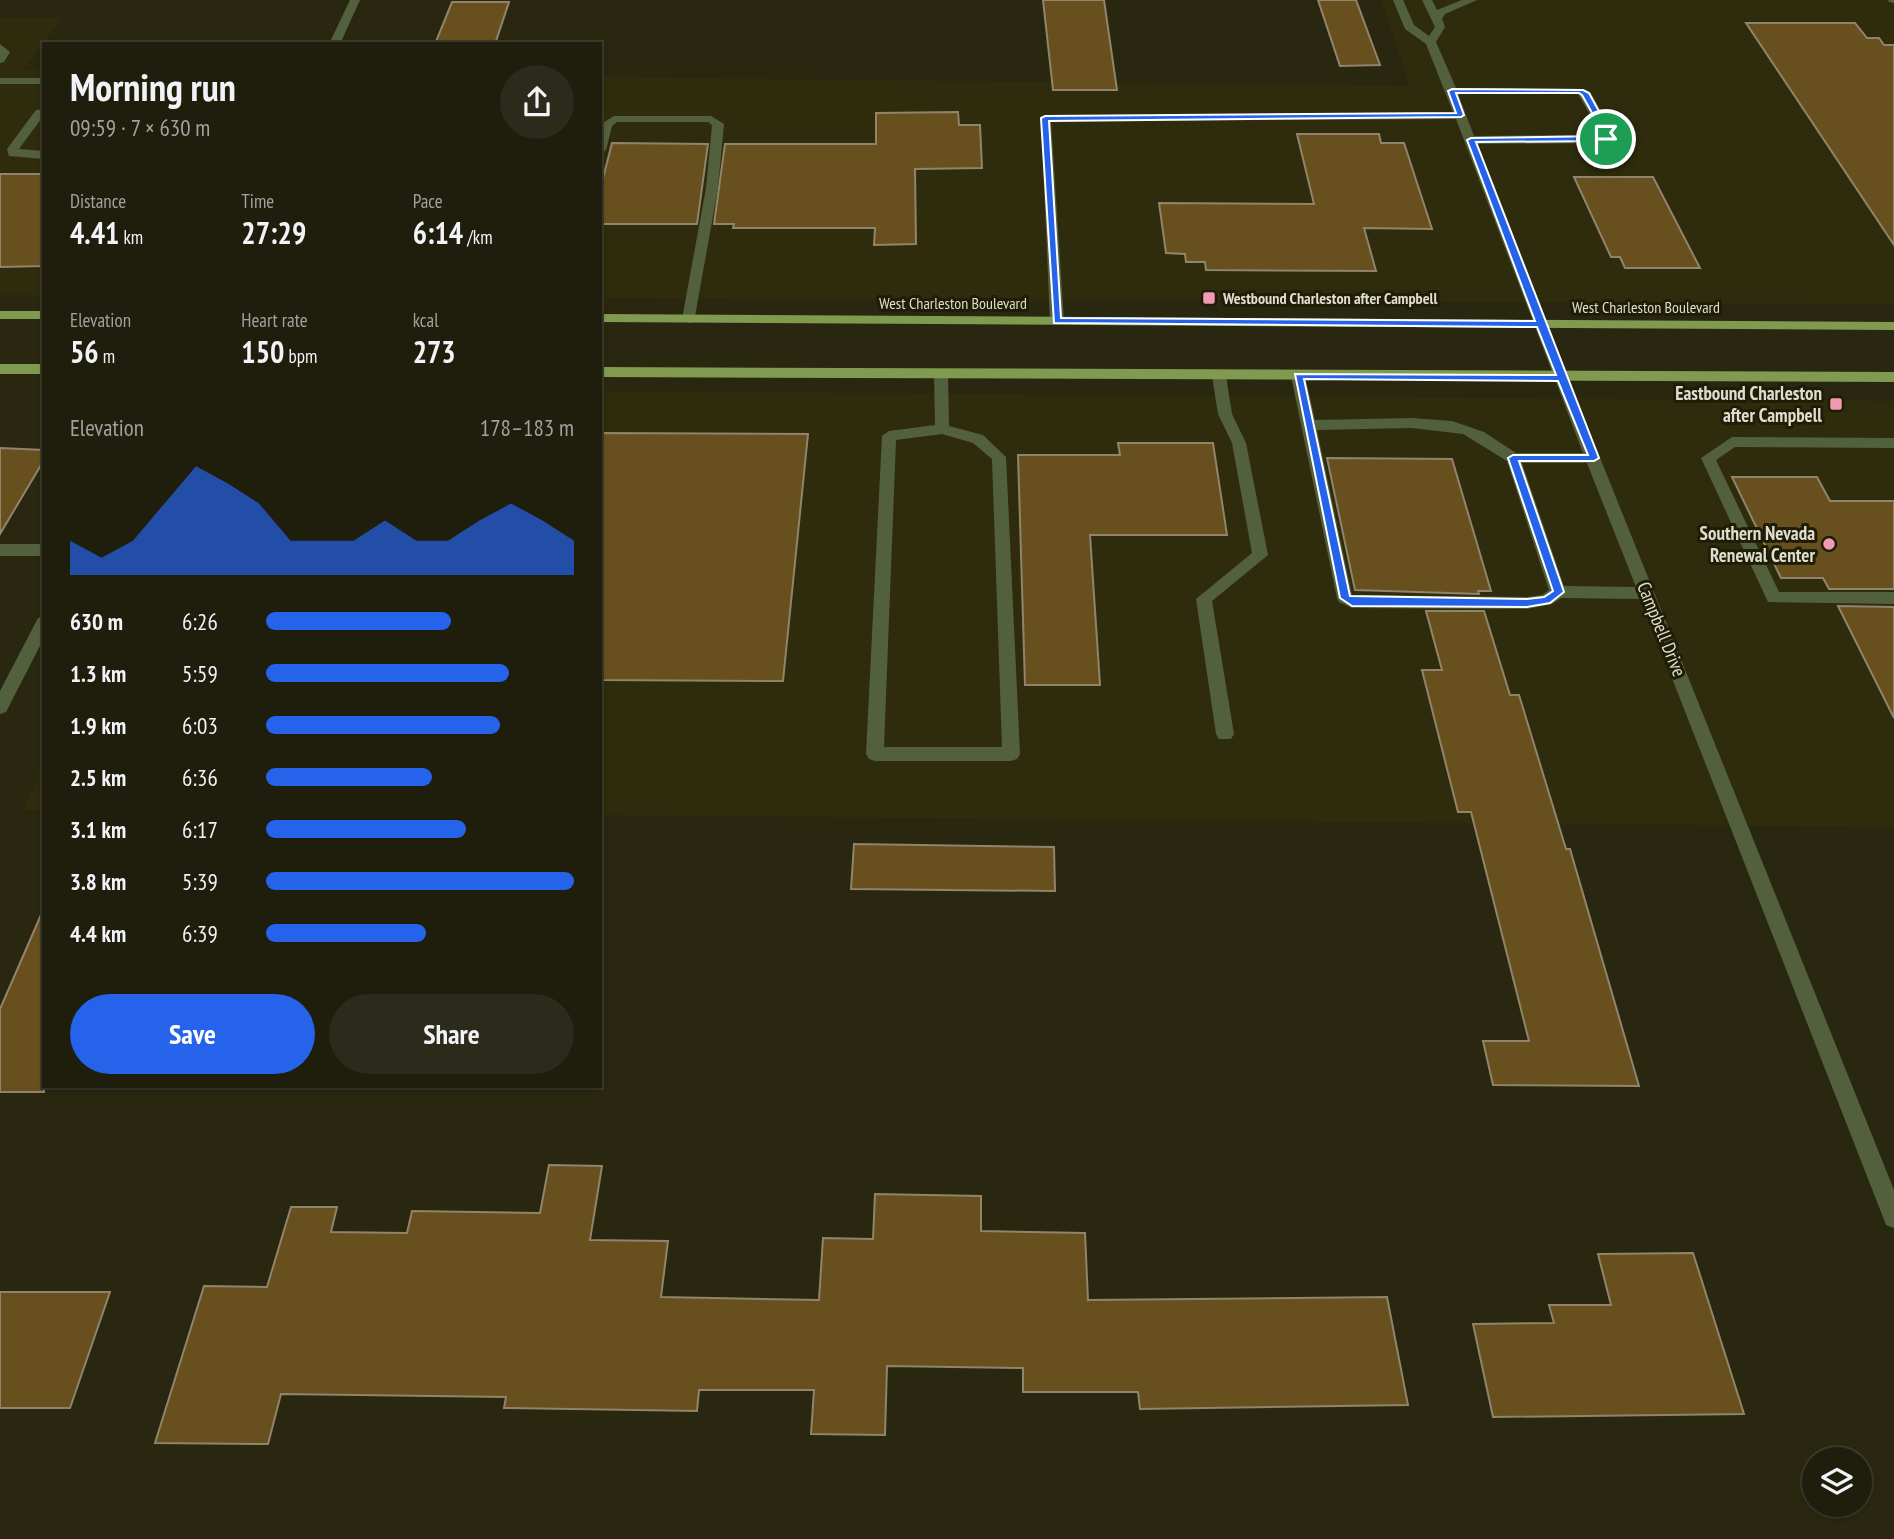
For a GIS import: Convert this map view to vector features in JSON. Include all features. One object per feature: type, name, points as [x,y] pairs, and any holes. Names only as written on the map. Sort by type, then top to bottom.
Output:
[{"type":"main road","points":[[0,315],[42,315]]},
{"type":"main road","name":"West Charleston Boulevard","points":[[602,318],[1894,326]]},
{"type":"main road","points":[[0,369],[42,369]]},
{"type":"main road","points":[[602,372],[1561,378],[1894,377]]},
{"type":"street","points":[[335,42],[355,0]]},
{"type":"street","points":[[1413,1],[1433,0]]},
{"type":"street","points":[[1437,18],[1441,12],[1472,0]]},
{"type":"street","points":[[1413,1],[1437,18],[1440,27],[1431,42]]},
{"type":"street","name":"Campbell Drive","points":[[1413,1],[1409,27],[1431,42],[1452,91],[1561,378],[1894,1217]]},
{"type":"street","points":[[0,47],[4,52],[0,60]]},
{"type":"street","points":[[0,81],[42,81]]},
{"type":"street","points":[[1452,91],[1585,93],[1609,137],[1471,140]]},
{"type":"street","points":[[42,110],[13,149],[13,153],[42,155]]},
{"type":"street","points":[[1057,321],[1045,118],[1461,115]]},
{"type":"street","points":[[602,143],[607,124],[614,119],[711,119],[718,124],[712,188],[689,319]]},
{"type":"street","points":[[941,374],[942,429]]},
{"type":"street","points":[[1219,376],[1225,414],[1239,443],[1260,555],[1204,599],[1225,734]]},
{"type":"street","points":[[1298,376],[1345,598],[1352,602],[1527,603],[1546,600],[1558,592],[1648,593]]},
{"type":"street","points":[[1309,425],[1420,425],[1464,429],[1484,437],[1513,458],[1558,592]]},
{"type":"street","points":[[942,429],[978,439],[999,457],[1011,754],[874,754],[889,436],[942,429]]},
{"type":"street","points":[[1894,443],[1732,442],[1708,458],[1774,598],[1894,598]]},
{"type":"street","points":[[1513,458],[1594,458]]},
{"type":"street","points":[[0,550],[42,550]]},
{"type":"street","points":[[0,707],[42,626]]},
{"type":"shaded area","points":[[1381,0],[1894,0],[1894,304],[602,298],[602,77],[1410,86]]},
{"type":"shaded area","points":[[0,18],[62,18],[23,70],[42,71],[42,295],[0,295]]},
{"type":"shaded area","points":[[602,391],[1894,401],[1894,827],[602,815]]},
{"type":"shaded area","points":[[42,770],[42,810],[23,810]]},
{"type":"building","points":[[1043,0],[1104,0],[1117,90],[1053,90]]},
{"type":"building","points":[[1318,0],[1356,0],[1380,65],[1340,66]]},
{"type":"building","points":[[452,2],[509,2],[496,42],[436,42]]},
{"type":"building","points":[[1746,23],[1855,23],[1867,38],[1879,38],[1884,45],[1894,45],[1894,245]]},
{"type":"building","points":[[958,112],[959,125],[980,125],[982,168],[915,169],[916,244],[874,245],[875,228],[733,228],[734,224],[714,224],[725,144],[876,144],[876,113]]},
{"type":"building","points":[[1297,134],[1379,134],[1381,143],[1404,143],[1432,229],[1364,228],[1376,271],[1206,270],[1205,262],[1186,262],[1185,254],[1166,253],[1159,203],[1314,204]]},
{"type":"building","points":[[612,143],[708,144],[697,224],[602,224],[602,182]]},
{"type":"building","points":[[0,174],[42,174],[42,266],[0,267]]},
{"type":"building","points":[[1574,177],[1653,177],[1700,268],[1625,268],[1620,257],[1611,257]]},
{"type":"building","points":[[602,433],[808,434],[783,681],[602,680]]},
{"type":"building","points":[[1118,443],[1213,443],[1227,535],[1090,535],[1100,685],[1025,685],[1018,455],[1120,455]]},
{"type":"building","points":[[0,448],[42,450],[42,463],[0,534]]},
{"type":"building","points":[[1327,458],[1452,459],[1491,591],[1478,591],[1479,594],[1355,590]]},
{"type":"building","name":"Southern Nevada Renewal Center","points":[[1732,477],[1817,477],[1830,501],[1894,501],[1894,589],[1829,589],[1823,578],[1781,578]]},
{"type":"building","points":[[1838,606],[1894,607],[1894,718]]},
{"type":"building","points":[[1426,611],[1484,611],[1510,695],[1519,695],[1566,849],[1570,849],[1639,1086],[1493,1085],[1483,1041],[1529,1041],[1471,812],[1458,812],[1422,670],[1442,670]]},
{"type":"building","points":[[854,844],[1054,847],[1055,891],[851,889]]},
{"type":"building","points":[[42,913],[44,1092],[0,1092],[0,1009]]},
{"type":"building","points":[[549,1165],[602,1166],[590,1240],[668,1241],[661,1297],[819,1300],[823,1238],[873,1239],[875,1194],[981,1196],[981,1231],[1085,1233],[1088,1300],[1387,1297],[1408,1405],[1140,1409],[1138,1392],[1023,1392],[1023,1368],[887,1366],[885,1435],[811,1434],[814,1390],[699,1390],[697,1411],[504,1408],[506,1397],[281,1394],[268,1444],[155,1443],[204,1286],[267,1287],[291,1207],[337,1207],[331,1232],[407,1233],[412,1211],[540,1213]]},
{"type":"building","points":[[1693,1253],[1744,1414],[1493,1417],[1473,1324],[1554,1323],[1549,1305],[1611,1305],[1598,1254]]},
{"type":"building","points":[[0,1292],[110,1292],[70,1408],[0,1408]]},
{"type":"place","name":"Westbound Charleston after Campbell","points":[[1209,298]]},
{"type":"place","name":"Eastbound Charleston after Campbell","points":[[1836,404]]},
{"type":"place","name":"Southern Nevada Renewal Center","points":[[1829,544]]},
{"type":"route","points":[[1606,139],[1471,140],[1561,378],[1298,376],[1345,598],[1352,602],[1527,603],[1546,600],[1558,592],[1513,458],[1594,458],[1561,378],[1540,324],[1057,321],[1045,118],[1461,115],[1452,91],[1580,91],[1585,93],[1609,137],[1606,139]]}]
